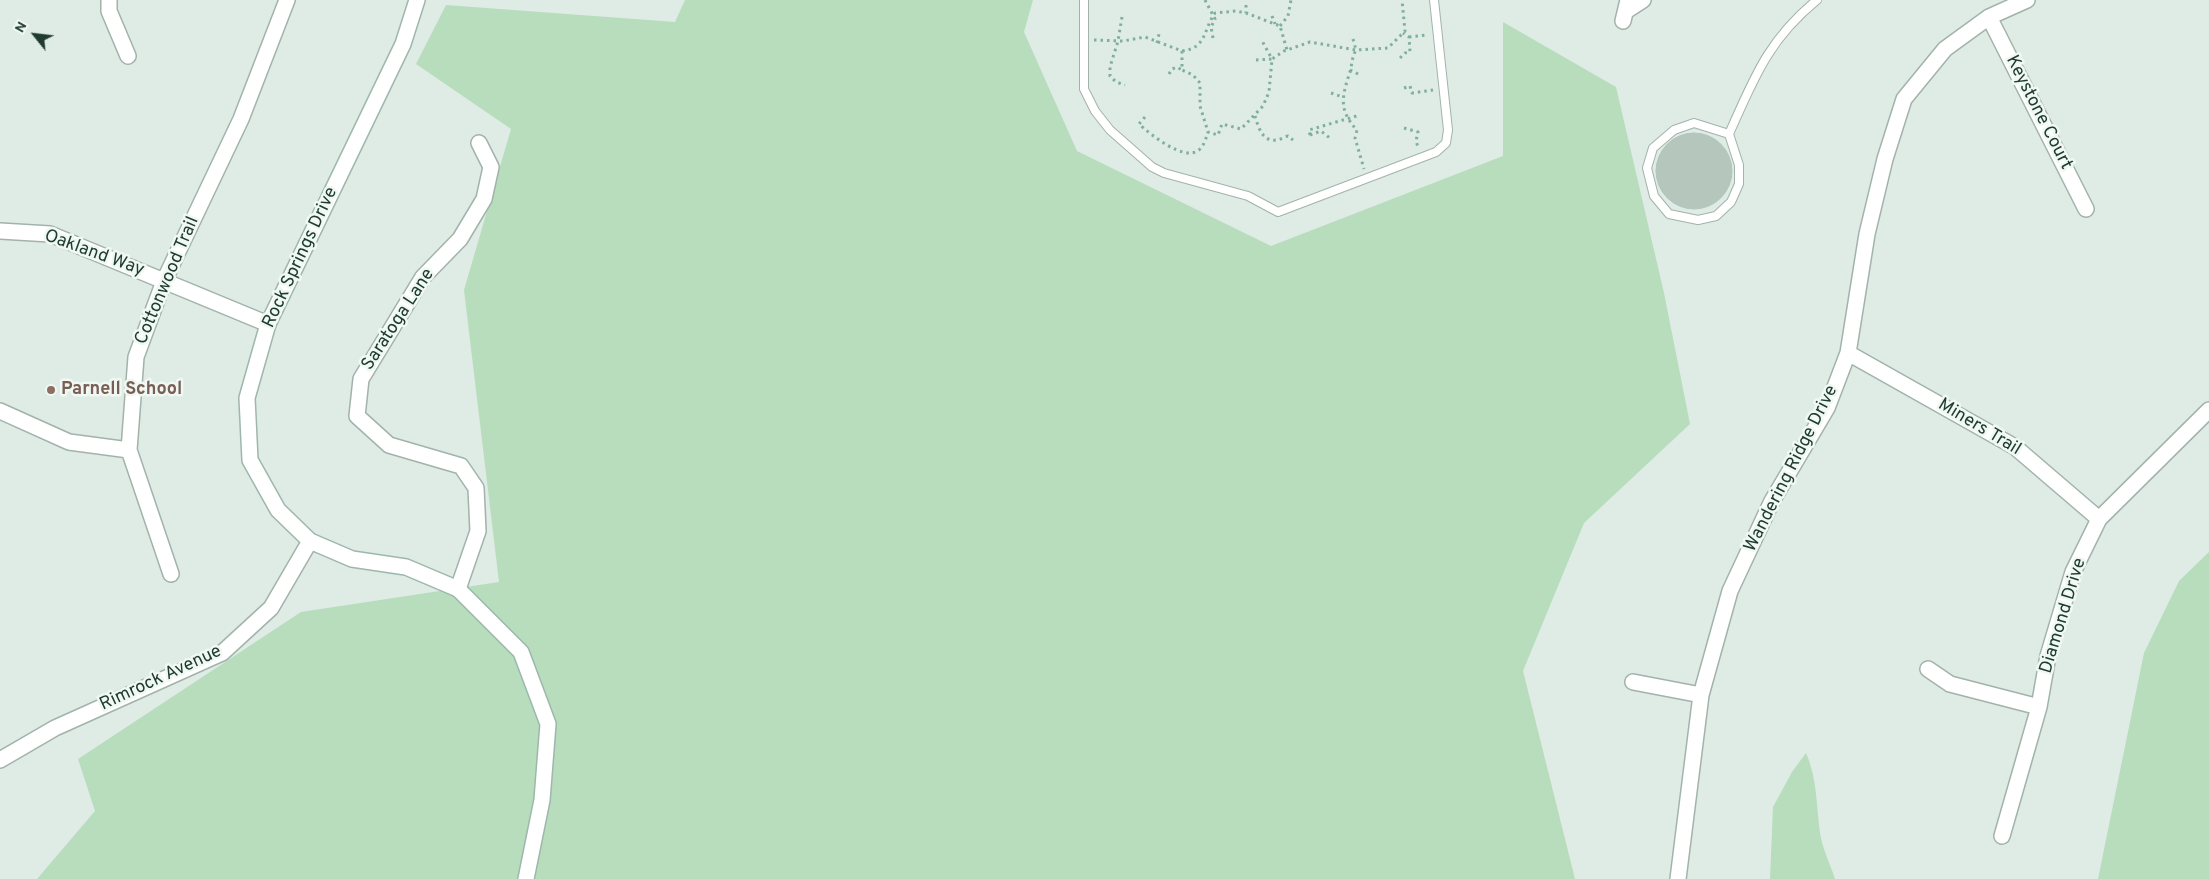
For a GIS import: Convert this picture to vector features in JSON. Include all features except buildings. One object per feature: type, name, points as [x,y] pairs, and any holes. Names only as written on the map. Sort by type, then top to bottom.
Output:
[{"type":"street","name":"Cottonwood Trail","points":[[171,574],[129,450],[136,357],[164,280],[241,119],[287,0]]},
{"type":"street","name":"Rock Springs Drive","points":[[417,0],[403,44],[268,324],[247,398],[250,460],[278,510],[310,541],[352,559],[406,567],[458,590],[521,652],[548,724],[542,800],[526,879]]},
{"type":"street","points":[[1626,11],[1643,0]]},
{"type":"street","name":"Wandering Ridge Drive","points":[[1678,879],[1701,695],[1730,591],[1772,501],[1827,408],[1848,353],[1867,234],[1885,159],[1904,99],[1945,49],[1990,17],[2027,0]]},
{"type":"street","points":[[109,5],[128,56]]},
{"type":"street","name":"Keystone Court","points":[[1990,17],[2086,208]]},
{"type":"street","name":"Saratoga Lane","points":[[458,590],[478,531],[476,488],[461,466],[390,446],[357,416],[361,378],[423,277],[460,239],[484,200],[491,167],[479,143]]},
{"type":"street","name":"Oakland Way","points":[[0,231],[50,234],[268,324]]},
{"type":"street","name":"Miners Trail","points":[[1848,353],[2015,447],[2099,519]]},
{"type":"street","name":"Diamond Drive","points":[[2002,836],[2039,707],[2048,656],[2073,572],[2099,519],[2209,410]]},
{"type":"street","points":[[0,411],[69,442],[129,450]]},
{"type":"street","name":"Rimrock Avenue","points":[[0,760],[55,728],[222,653],[272,608],[310,541]]},
{"type":"street","points":[[1928,669],[1950,684],[2039,707]]},
{"type":"street","points":[[1633,682],[1701,695]]},
{"type":"lane","points":[[1084,0],[1084,89],[1095,111],[1117,136],[1152,168],[1248,196],[1278,212],[1436,152],[1446,143],[1448,130],[1434,0]]},
{"type":"lane","points":[[1729,134],[1694,123],[1674,130],[1653,148],[1647,168],[1654,196],[1669,214],[1698,220],[1716,216],[1731,202],[1739,184],[1739,165],[1729,134],[1754,77],[1774,44],[1797,16],[1817,0]]},
{"type":"path","points":[[1205,0],[1215,19],[1211,27],[1213,38]]},
{"type":"path","points":[[1280,26],[1288,16],[1291,0]]},
{"type":"path","points":[[1256,60],[1272,59],[1287,50],[1310,42],[1356,50],[1388,48],[1405,30],[1402,0]]},
{"type":"path","points":[[1246,5],[1246,13]]},
{"type":"path","points":[[1085,40],[1118,41],[1145,37],[1182,51],[1192,50],[1204,40],[1208,24],[1215,13],[1236,11],[1280,26]]},
{"type":"path","points":[[1272,16],[1275,25]]},
{"type":"path","points":[[1122,17],[1118,41],[1110,67],[1110,76],[1116,82],[1125,85]]},
{"type":"path","points":[[1280,26],[1287,50]]},
{"type":"path","points":[[1403,33],[1409,37],[1437,34]]},
{"type":"path","points":[[1157,43],[1159,34]]},
{"type":"path","points":[[1400,58],[1405,53],[1410,52],[1409,37]]},
{"type":"path","points":[[1354,39],[1356,50],[1343,97],[1345,115],[1357,130],[1355,138],[1362,160]]},
{"type":"path","points":[[1208,132],[1218,135],[1222,124],[1241,129],[1255,116],[1269,92],[1272,59],[1261,40]]},
{"type":"path","points":[[1182,51],[1182,70]]},
{"type":"path","points":[[1145,117],[1139,124],[1150,133],[1183,152],[1191,154],[1199,150],[1208,132],[1200,106],[1200,83],[1193,76],[1177,67],[1169,74]]},
{"type":"path","points":[[1350,70],[1360,76]]},
{"type":"path","points":[[1404,88],[1410,86],[1412,92],[1443,89]]},
{"type":"path","points":[[1331,93],[1343,97]]},
{"type":"path","points":[[1331,139],[1320,131],[1310,135],[1309,130],[1360,115]]},
{"type":"path","points":[[1255,116],[1261,132],[1267,138],[1276,141],[1288,136],[1293,140]]},
{"type":"path","points":[[1404,128],[1418,132],[1416,141],[1422,157]]},
{"type":"green space","points":[[685,0],[1033,0],[1024,32],[1077,151],[1271,246],[1503,156],[1503,22],[1616,87],[1664,293],[1690,424],[1584,523],[1523,671],[1575,879],[37,879],[95,811],[78,759],[301,612],[499,582],[464,290],[511,129],[416,64],[446,5],[675,22]]},
{"type":"green space","points":[[2209,552],[2209,879],[2098,879],[2144,653],[2179,581]]},
{"type":"green space","points":[[1806,753],[1815,784],[1821,838],[1835,879],[1770,879],[1773,807],[1792,772]]},
{"type":"place","name":"Parnell School","points":[[51,390]]}]
